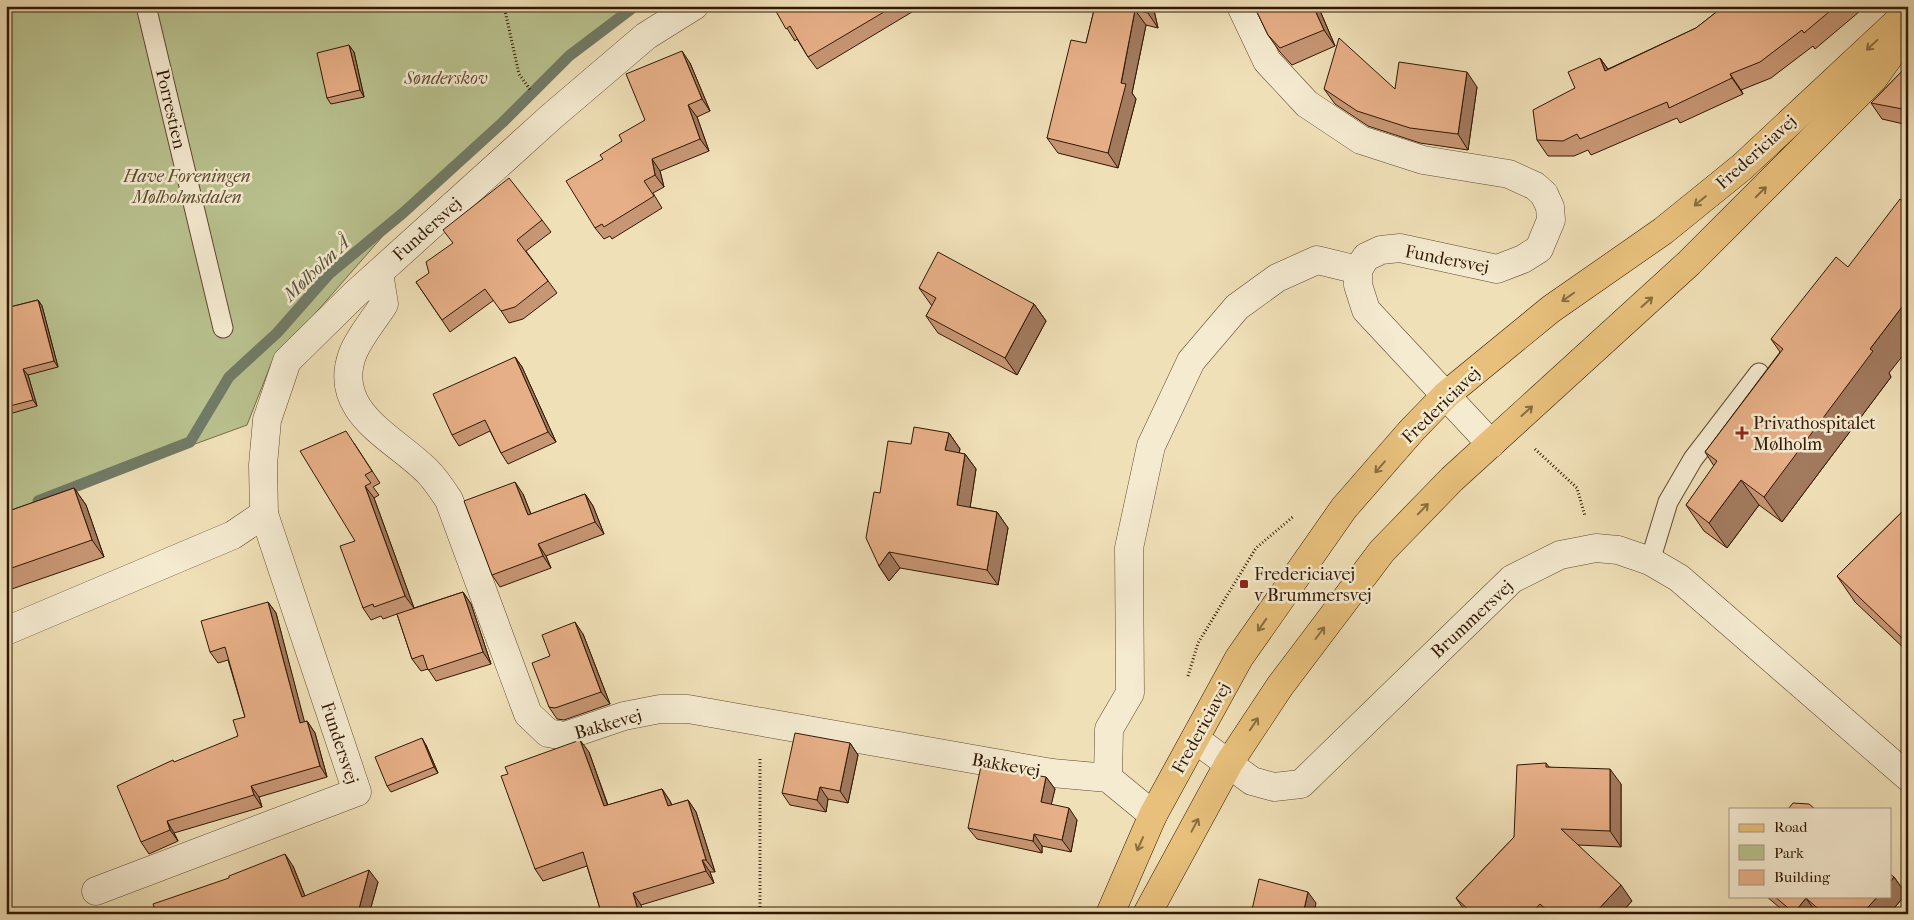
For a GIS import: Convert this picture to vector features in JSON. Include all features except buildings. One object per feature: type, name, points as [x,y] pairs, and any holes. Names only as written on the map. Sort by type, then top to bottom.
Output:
[{"type":"main road","name":"Fredericiavej","points":[[1110,914],[1153,815],[1239,658],[1344,508],[1446,395],[1551,309],[1663,231],[1742,167],[1908,12]]},
{"type":"main road","name":"Fredericiavej","points":[[1147,914],[1229,762],[1280,686],[1382,551],[1452,479],[1689,263],[1873,79],[1908,30]]},
{"type":"street","name":"Fundersvej","points":[[96,890],[357,792],[264,514],[263,465],[267,420],[287,361],[379,273],[551,117],[646,36],[694,6]]},
{"type":"street","name":"Fundersvej","points":[[1241,6],[1267,61],[1308,104],[1361,140],[1423,160],[1509,174],[1535,186],[1544,194],[1550,207],[1551,220],[1539,249],[1523,259],[1497,269],[1400,248],[1380,250],[1366,256],[1358,270]]},
{"type":"street","points":[[1153,815],[1108,778],[1109,729],[1130,693],[1129,548],[1151,446],[1190,361],[1237,307],[1277,278],[1318,260],[1358,270],[1358,285],[1366,310],[1491,444]]},
{"type":"street","name":"Bakkevej","points":[[379,273],[384,304],[353,353],[346,382],[357,406],[374,428],[429,472],[449,500],[528,714],[548,733],[565,736],[624,716],[660,709],[688,709],[1052,773],[1108,778]]},
{"type":"street","points":[[6,631],[233,536],[264,514]]},
{"type":"street","name":"Brummersvej","points":[[1194,739],[1229,762],[1252,781],[1274,788],[1301,784],[1512,579],[1560,555],[1596,548],[1618,550],[1650,561],[1679,578],[1908,777]]},
{"type":"lane","name":"Porrestien","points":[[146,6],[223,328]]},
{"type":"lane","points":[[1650,561],[1668,502],[1688,468],[1759,373]]},
{"type":"path","points":[[504,6],[519,74],[536,98]]},
{"type":"path","points":[[1534,448],[1577,488]]},
{"type":"path","points":[[752,720],[760,750],[760,914]]},
{"type":"green space","name":"Have Foreningen Mølholmsdalen","points":[[6,6],[636,6],[569,56],[503,122],[403,213],[271,364],[247,425],[6,513]]},
{"type":"waterway","name":"Mølholm Å","points":[[38,501],[190,442],[229,377],[277,333],[329,274],[403,213],[503,122],[569,56],[635,6]]},
{"type":"place","name":"Privathospitalet Mølholm","points":[[1742,433]]},
{"type":"place","name":"Fredericiavej v Brummersvej","points":[[1244,584]]},
{"type":"park label","name":"Sønderskov","points":[[446,78]]}]
